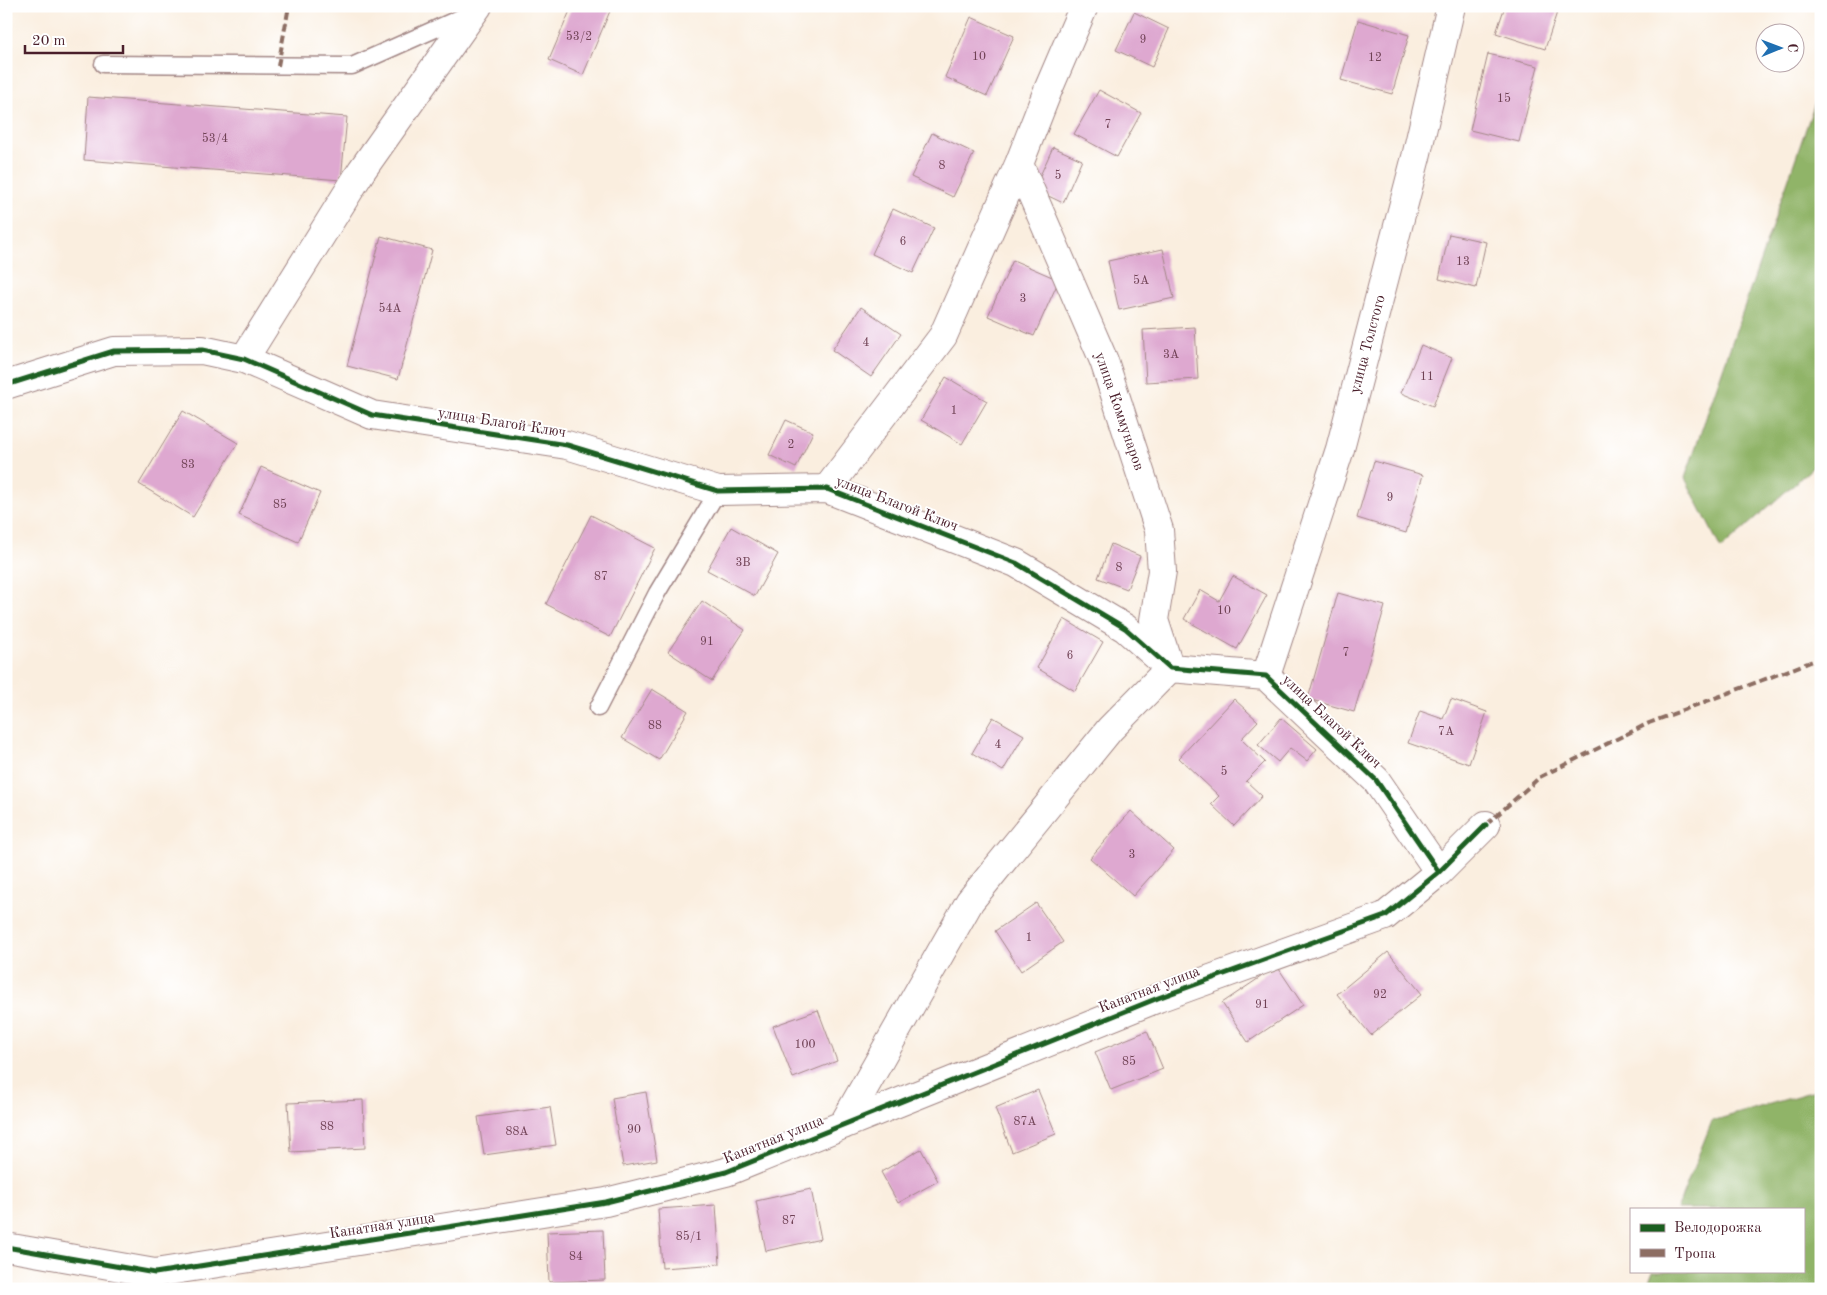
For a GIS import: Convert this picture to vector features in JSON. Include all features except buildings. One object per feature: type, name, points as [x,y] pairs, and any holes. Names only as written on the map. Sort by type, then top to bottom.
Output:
[{"type":"street","points":[[827,489],[943,336],[1019,164],[1084,6]]},
{"type":"street","name":"улица Толстого","points":[[1266,676],[1340,449],[1416,157],[1451,6]]},
{"type":"street","points":[[244,359],[362,170],[476,9]]},
{"type":"street","name":"улица Коммунаров","points":[[1019,164],[1104,361],[1159,530],[1162,571],[1154,620],[1170,668]]},
{"type":"street","name":"улица Благой Ключ","points":[[6,385],[114,350],[202,350],[244,359],[372,415],[567,445],[718,491],[827,489],[1016,563],[1125,628],[1170,668],[1266,676],[1376,780],[1439,872]]},
{"type":"street","name":"Канатная улица","points":[[843,1124],[970,901],[1110,729],[1170,668]]},
{"type":"street","name":"Канатная улица","points":[[6,1247],[155,1273],[606,1202],[726,1172],[1158,998],[1385,916],[1439,872],[1486,825]]},
{"type":"lane","points":[[103,64],[352,66],[476,9]]},
{"type":"lane","points":[[598,708],[657,593],[718,491]]},
{"type":"green space","points":[[1821,85],[1821,460],[1721,549],[1685,478]]},
{"type":"green space","points":[[1821,1089],[1821,1289],[1646,1289],[1653,1272],[1804,1272],[1804,1208],[1677,1208],[1712,1121]]},
{"type":"marked path","points":[[278,66],[289,6]]},
{"type":"marked path","points":[[1486,825],[1540,777],[1649,723],[1821,658]]},
{"type":"cycle path","points":[[6,385],[114,351],[202,350],[244,359],[372,415],[567,445],[718,491],[827,489],[1016,563],[1125,628],[1170,668],[1266,676],[1376,780],[1439,872]]},
{"type":"cycle path","points":[[6,1247],[155,1273],[606,1202],[726,1172],[1158,998],[1385,916],[1439,872],[1486,825]]}]
